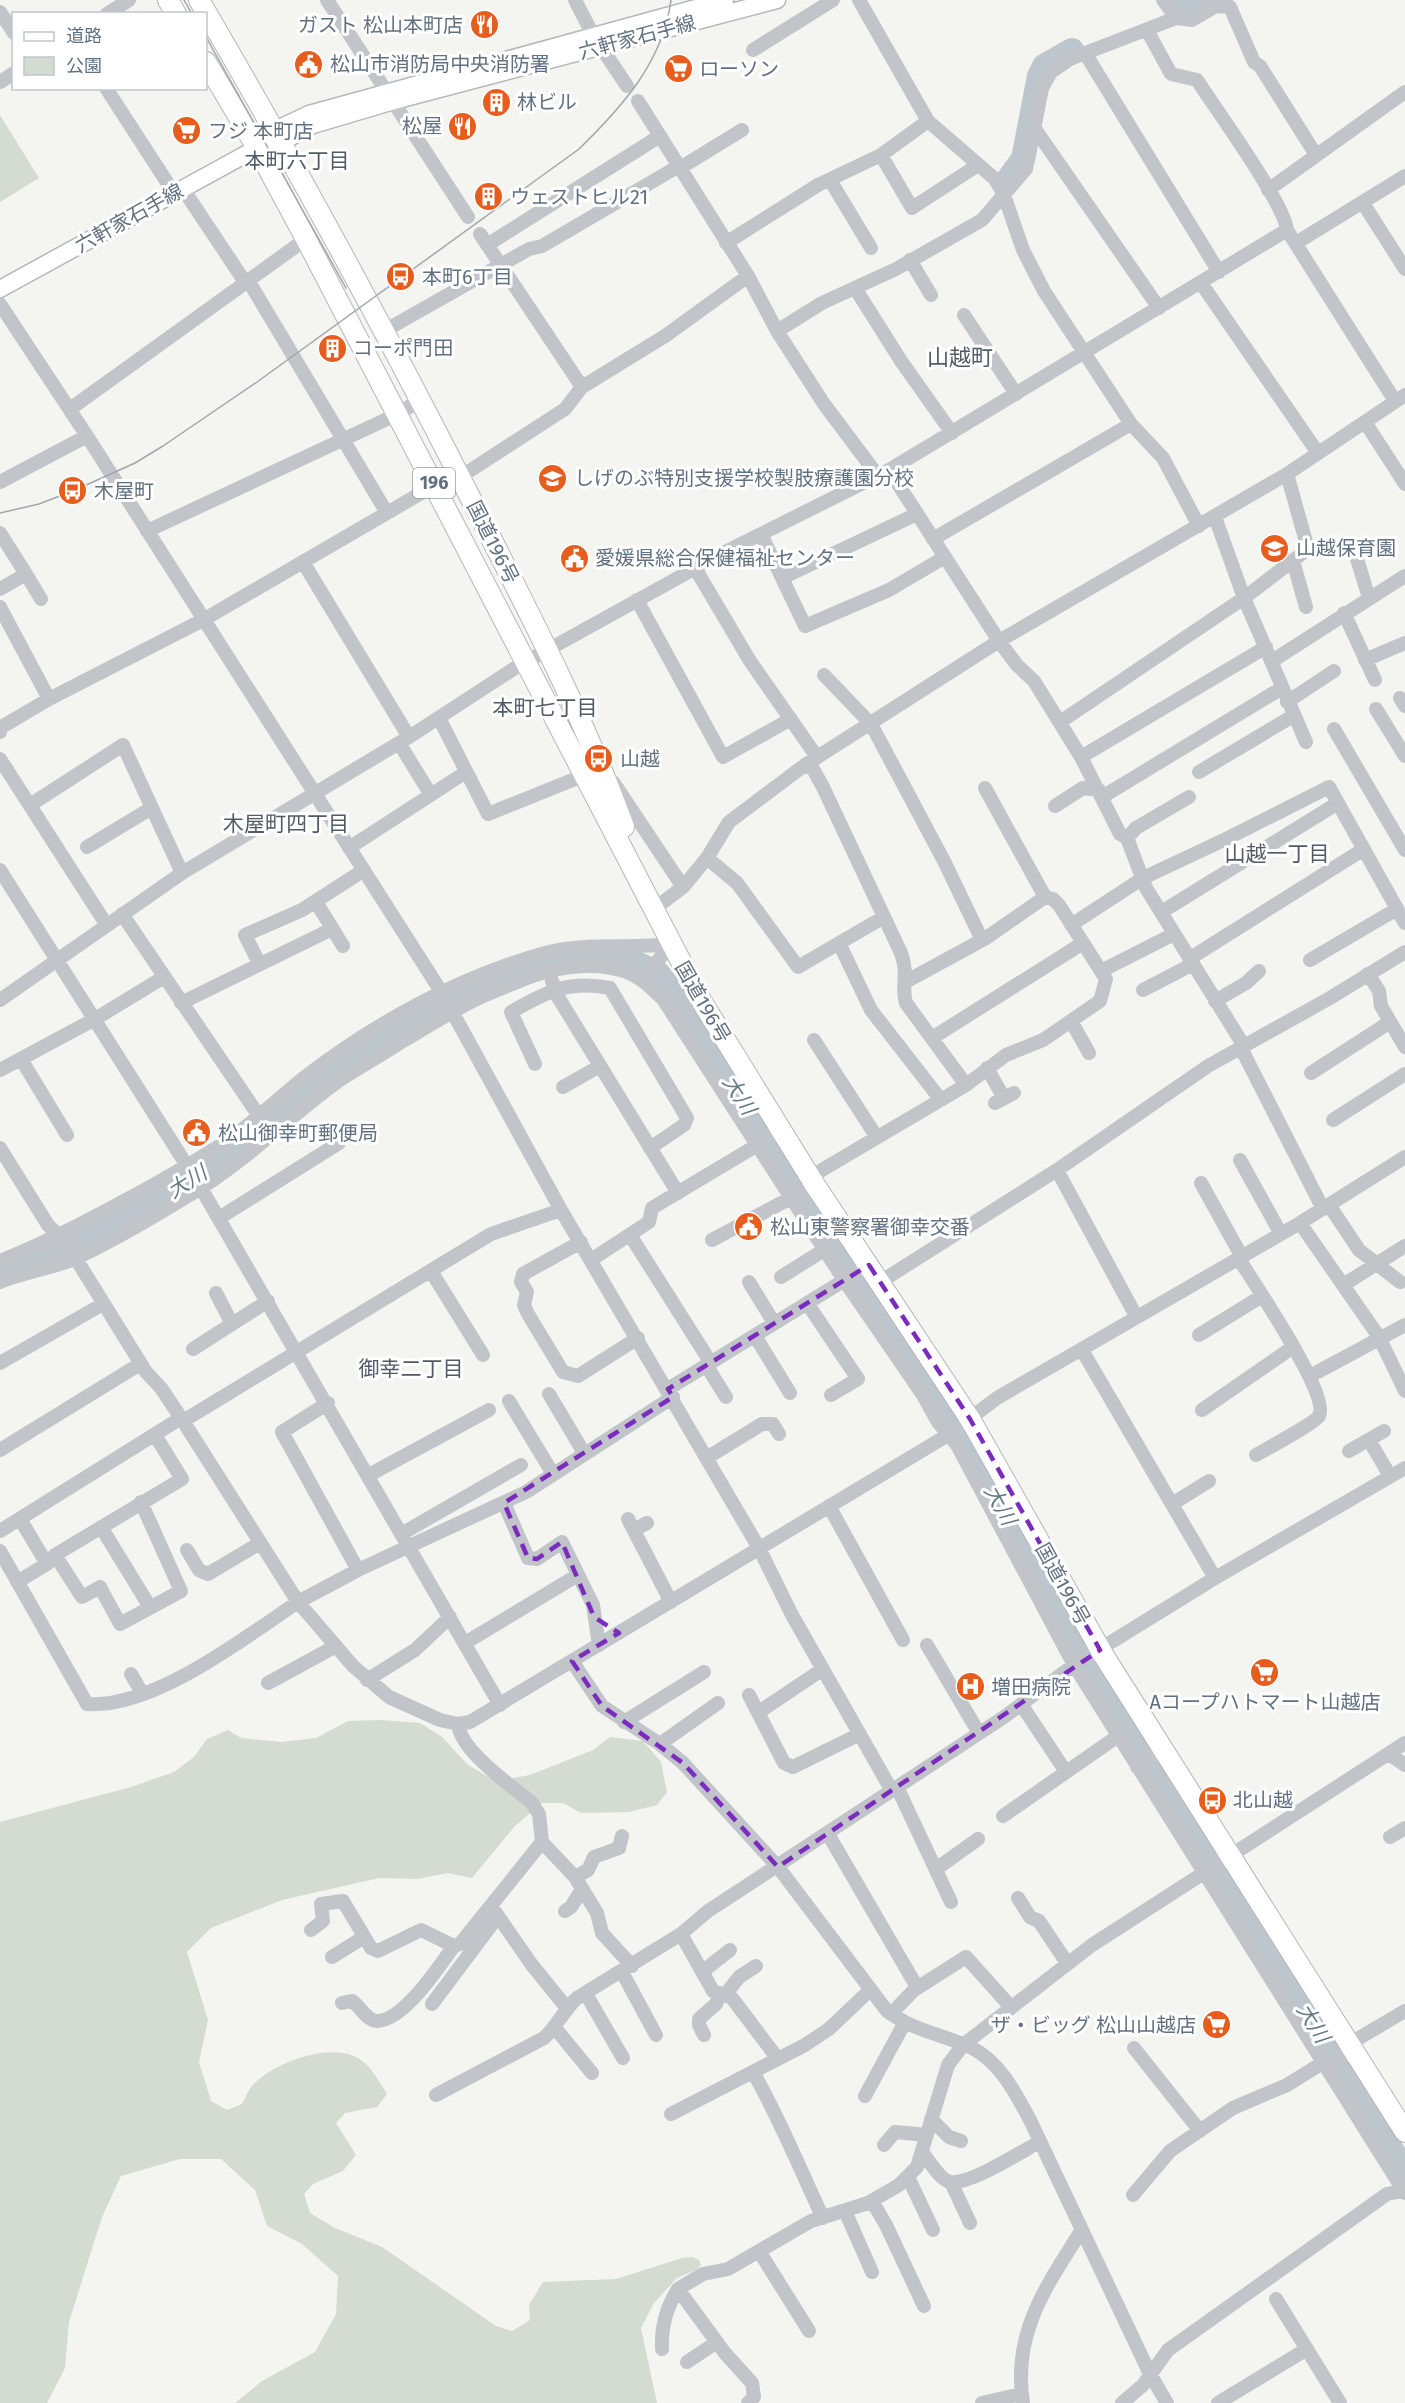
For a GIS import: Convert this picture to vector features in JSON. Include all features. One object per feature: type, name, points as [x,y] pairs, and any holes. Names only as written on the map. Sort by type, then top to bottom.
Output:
[{"type":"highway","name":"国道196号","points":[[207,14],[279,136],[384,331],[548,650],[593,770],[654,909],[702,1002],[778,1133],[812,1184],[856,1273],[880,1282],[1085,1658],[1159,1752],[1215,1864],[1405,2132]]},
{"type":"highway","name":"国道196号","points":[[207,64],[257,148],[306,239],[527,662],[593,770]]},
{"type":"main road","name":"六軒家石手線","points":[[597,41],[725,0]]},
{"type":"main road","name":"六軒家石手線","points":[[0,289],[279,136],[309,114],[390,96],[597,41],[777,0]]},
{"type":"street","points":[[111,12],[129,0]]},
{"type":"street","points":[[327,0],[468,217]]},
{"type":"street","points":[[575,0],[597,41],[627,86]]},
{"type":"street","points":[[753,50],[833,0]]},
{"type":"street","points":[[859,0],[928,121],[995,179],[1004,195],[1023,250],[1044,291],[1131,424],[1163,458],[1200,526]]},
{"type":"street","points":[[1163,0],[1176,18]]},
{"type":"street","points":[[777,331],[822,303],[910,260],[982,220],[1026,169],[1045,80],[1058,65],[1176,18],[1192,20],[1216,6],[1230,7],[1254,62],[1260,66],[1317,155]]},
{"type":"street","points":[[0,12],[12,30]]},
{"type":"street","points":[[654,909],[683,887],[707,858],[729,822],[811,761],[999,641],[1200,526],[1287,474],[1365,422],[1401,402],[1287,230],[1287,220],[1197,80],[1171,74],[1147,30]]},
{"type":"street","points":[[1085,53],[1219,272]]},
{"type":"street","points":[[107,90],[247,281],[345,439],[387,513]]},
{"type":"street","points":[[1268,190],[1405,92]]},
{"type":"street","points":[[638,101],[748,276],[777,331],[824,404],[917,514],[999,641],[1017,666],[1034,681],[1060,722],[1101,793],[1120,834],[1127,838],[1143,878],[1174,934],[1242,1047],[1326,1207],[1359,1250],[1400,1282]]},
{"type":"street","points":[[726,243],[830,180],[880,155],[928,121]]},
{"type":"street","points":[[1035,129],[1159,308]]},
{"type":"street","points":[[384,331],[529,249],[542,246],[742,130]]},
{"type":"street","points":[[582,387],[484,239],[660,136]]},
{"type":"street","points":[[880,155],[912,207],[978,165]]},
{"type":"street","points":[[1296,243],[1405,176]]},
{"type":"street","points":[[830,180],[871,248]]},
{"type":"street","points":[[1363,203],[1405,269]]},
{"type":"street","points":[[0,1000],[182,873],[404,740],[527,662],[695,568],[883,473],[1287,230]]},
{"type":"street","points":[[70,409],[306,239]]},
{"type":"street","points":[[910,260],[931,296]]},
{"type":"street","points":[[0,729],[49,699],[203,620],[387,513],[459,476],[565,409],[582,387],[665,336],[748,276]]},
{"type":"street","points":[[1201,283],[1318,453]]},
{"type":"street","points":[[855,288],[901,361],[952,433]]},
{"type":"street","points":[[0,304],[70,409],[447,1002],[561,1210],[708,1457],[759,1548],[792,1615],[860,1734],[895,1789],[951,1902]]},
{"type":"street","points":[[964,315],[1016,394]]},
{"type":"street","points":[[147,531],[345,439],[420,400]]},
{"type":"street","points":[[1365,422],[1405,484]]},
{"type":"street","points":[[933,539],[1131,424]]},
{"type":"street","points":[[0,482],[87,436]]},
{"type":"street","points":[[1060,722],[1245,598],[1308,549],[1287,474]]},
{"type":"street","points":[[782,578],[917,514]]},
{"type":"street","points":[[1215,517],[1287,702],[1306,742]]},
{"type":"street","points":[[0,533],[41,599]]},
{"type":"street","points":[[761,534],[805,626],[889,590],[945,557]]},
{"type":"street","points":[[1353,546],[1368,598]]},
{"type":"street","points":[[1293,561],[1306,607]]},
{"type":"street","points":[[303,562],[404,740],[431,795]]},
{"type":"street","points":[[695,568],[750,661],[791,719],[906,966],[907,981],[904,995],[906,1003],[966,1085]]},
{"type":"street","points":[[0,589],[26,574]]},
{"type":"street","points":[[1272,661],[1405,576]]},
{"type":"street","points":[[637,600],[723,757],[791,719]]},
{"type":"street","points":[[0,608],[49,699]]},
{"type":"street","points":[[1344,613],[1375,680]]},
{"type":"street","points":[[1365,660],[1405,643]]},
{"type":"street","points":[[1081,757],[1266,647]]},
{"type":"street","points":[[1287,702],[1334,671]]},
{"type":"street","points":[[824,675],[871,724],[944,861],[982,940]]},
{"type":"street","points":[[1055,806],[1083,788],[1101,793],[1282,688]]},
{"type":"street","points":[[1376,709],[1405,756]]},
{"type":"street","points":[[1199,772],[1293,716]]},
{"type":"street","points":[[438,718],[488,814],[593,770],[683,887]]},
{"type":"street","points":[[1334,729],[1405,850]]},
{"type":"street","points":[[30,805],[123,746],[150,809],[182,873]]},
{"type":"street","points":[[0,759],[106,924]]},
{"type":"street","points":[[349,848],[466,772]]},
{"type":"street","points":[[1071,925],[1143,878],[1329,787],[1405,923]]},
{"type":"street","points":[[712,1240],[794,1199],[876,1136],[966,1085],[1006,1055],[1043,1040],[1100,1001],[1106,986],[1101,970],[1053,899],[1045,897],[985,788]]},
{"type":"street","points":[[1127,838],[1136,828],[1189,797]]},
{"type":"street","points":[[1162,911],[1338,803]]},
{"type":"street","points":[[87,847],[150,809]]},
{"type":"street","points":[[1143,990],[1364,849]]},
{"type":"street","points":[[707,858],[737,883],[798,967],[884,917]]},
{"type":"street","points":[[0,870],[190,1168],[298,1351],[500,1705]]},
{"type":"street","points":[[259,963],[244,935],[316,902],[363,870]]},
{"type":"street","points":[[907,981],[982,940],[1045,897]]},
{"type":"street","points":[[316,902],[343,946]]},
{"type":"street","points":[[1310,960],[1397,909]]},
{"type":"street","points":[[122,914],[259,1116]]},
{"type":"street","points":[[181,1003],[332,929]]},
{"type":"street","points":[[1101,970],[1174,934]]},
{"type":"street","points":[[839,943],[871,1010],[941,1100]]},
{"type":"street","points":[[932,1038],[1083,943]]},
{"type":"street","points":[[0,1282],[16,1275],[49,1269],[200,1186],[266,1142],[337,1082],[447,1002],[512,984],[579,947],[639,948],[671,944]]},
{"type":"street","points":[[648,972],[671,944]]},
{"type":"street","points":[[880,1282],[1057,1170],[1182,1083],[1368,974],[1403,956]]},
{"type":"street","points":[[547,964],[555,988],[678,1193]]},
{"type":"street","points":[[0,1262],[63,1239],[190,1168],[231,1139],[304,1078],[362,1038],[447,1002],[547,964],[648,972]]},
{"type":"street","points":[[1215,1001],[1245,983],[1259,971]]},
{"type":"street","points":[[648,972],[663,999],[794,1199],[824,1250],[856,1273],[958,1427],[957,1445],[1085,1658],[1118,1736],[1215,1864],[1327,2064],[1404,2191],[1387,2194],[1272,2273],[1168,2350],[1143,2385],[1122,2403]]},
{"type":"street","points":[[1368,974],[1379,991],[1381,1006],[1405,1047]]},
{"type":"street","points":[[0,1070],[95,1019],[164,977]]},
{"type":"street","points":[[535,1064],[511,1012],[555,988],[596,985],[610,988],[687,1118],[684,1125],[650,1148]]},
{"type":"street","points":[[1071,1021],[1089,1053]]},
{"type":"street","points":[[1311,1073],[1390,1022]]},
{"type":"street","points":[[814,1040],[876,1136]]},
{"type":"street","points":[[21,1059],[67,1135]]},
{"type":"street","points":[[563,1087],[600,1066]]},
{"type":"street","points":[[987,1068],[1004,1098]]},
{"type":"street","points":[[1333,1120],[1405,1074]]},
{"type":"street","points":[[591,1260],[649,1222],[652,1208],[778,1133]]},
{"type":"street","points":[[319,1138],[327,1151]]},
{"type":"street","points":[[219,1218],[339,1143]]},
{"type":"street","points":[[0,1148],[48,1225],[63,1239],[140,1364],[161,1388],[298,1602],[367,1680],[389,1697],[440,1720],[458,1724],[471,1722],[500,1705],[958,1427],[997,1398],[1300,1223],[1405,1157]]},
{"type":"street","points":[[1240,1160],[1281,1234]]},
{"type":"street","points":[[1057,1170],[1136,1316]]},
{"type":"street","points":[[1200,1183],[1240,1258],[1310,1376],[1318,1400],[1319,1415],[1256,1455]]},
{"type":"street","points":[[0,1531],[155,1435],[491,1234],[561,1210]]},
{"type":"street","points":[[1300,1223],[1379,1337],[1405,1391]]},
{"type":"street","points":[[630,1235],[709,1364],[726,1397]]},
{"type":"street","points":[[581,1242],[523,1274],[521,1282],[527,1292],[524,1305],[562,1372],[578,1376],[638,1338]]},
{"type":"street","points":[[1343,1285],[1405,1246]]},
{"type":"street","points":[[781,1277],[824,1250]]},
{"type":"street","points":[[432,1271],[473,1329],[483,1355]]},
{"type":"street","points":[[406,1540],[504,1503],[553,1474],[671,1393],[709,1364],[856,1273]]},
{"type":"street","points":[[749,1282],[774,1323]]},
{"type":"street","points":[[216,1293],[232,1324]]},
{"type":"street","points":[[1199,1335],[1262,1296]]},
{"type":"street","points":[[193,1349],[268,1301]]},
{"type":"street","points":[[807,1303],[858,1379],[831,1395]]},
{"type":"street","points":[[0,1364],[103,1304]]},
{"type":"street","points":[[1310,1376],[1405,1325]]},
{"type":"street","points":[[754,1336],[790,1393]]},
{"type":"street","points":[[1202,1410],[1293,1347]]},
{"type":"street","points":[[1082,1350],[1215,1578]]},
{"type":"street","points":[[0,1450],[140,1364]]},
{"type":"street","points":[[549,1394],[584,1453]]},
{"type":"street","points":[[509,1401],[553,1474]]},
{"type":"street","points":[[328,1403],[282,1432],[358,1570]]},
{"type":"street","points":[[369,1475],[489,1410]]},
{"type":"street","points":[[708,1457],[762,1424],[773,1424],[779,1434]]},
{"type":"street","points":[[1349,1451],[1384,1431]]},
{"type":"street","points":[[18,1582],[101,1527],[182,1479],[155,1435]]},
{"type":"street","points":[[1368,1440],[1390,1476]]},
{"type":"street","points":[[0,1551],[87,1704],[113,1703],[142,1693],[207,1663],[298,1602],[358,1570],[521,1464]]},
{"type":"street","points":[[436,2095],[544,2038],[555,2028],[566,2007],[681,1934],[708,1911],[979,1733],[1085,1658],[1215,1578],[1405,1468]]},
{"type":"street","points":[[1172,1504],[1209,1481]]},
{"type":"street","points":[[20,1519],[82,1597],[100,1587],[120,1624],[181,1591],[141,1502]]},
{"type":"street","points":[[504,1503],[528,1558],[537,1559],[562,1542],[592,1605],[599,1645]]},
{"type":"street","points":[[829,1506],[903,1640]]},
{"type":"street","points":[[647,1522],[631,1525],[671,1602]]},
{"type":"street","points":[[101,1527],[150,1607]]},
{"type":"street","points":[[174,1574],[191,1556],[199,1570],[208,1574],[260,1543]]},
{"type":"street","points":[[465,1643],[578,1575]]},
{"type":"street","points":[[367,1680],[416,1650],[450,1617]]},
{"type":"street","points":[[594,1617],[619,1633]]},
{"type":"street","points":[[927,1645],[979,1733]]},
{"type":"street","points":[[268,1683],[336,1646]]},
{"type":"street","points":[[572,1660],[602,1706],[660,1744],[699,1779],[778,1867],[869,1991],[891,2014],[981,2054],[1011,2086],[1150,2374],[1167,2403]]},
{"type":"street","points":[[759,1712],[823,1669]]},
{"type":"street","points":[[624,1722],[704,1672]]},
{"type":"street","points":[[131,1674],[142,1693]]},
{"type":"street","points":[[749,1695],[784,1762],[793,1767],[860,1734]]},
{"type":"street","points":[[660,1744],[718,1702]]},
{"type":"street","points":[[1021,1704],[1066,1772]]},
{"type":"street","points":[[458,1724],[459,1732],[468,1748],[532,1803],[539,1814],[542,1842],[574,1877],[597,1913],[602,1933],[627,1969],[656,2036]]},
{"type":"street","points":[[1003,1816],[1118,1736]]},
{"type":"street","points":[[662,2349],[662,2330],[669,2303],[678,2289],[703,2274],[728,2269],[811,2222],[872,2201],[890,2192],[908,2177],[917,2167],[948,2065],[963,2045],[1067,1963],[1215,1864],[1405,1743]]},
{"type":"street","points":[[1139,1765],[1159,1752]]},
{"type":"street","points":[[1389,1754],[1405,1765]]},
{"type":"street","points":[[1390,1838],[1405,1828]]},
{"type":"street","points":[[828,1834],[917,1987]]},
{"type":"street","points":[[574,1877],[588,1870],[594,1857],[619,1848],[622,1836]]},
{"type":"street","points":[[936,1869],[978,1839]]},
{"type":"street","points":[[432,2004],[542,1842]]},
{"type":"street","points":[[565,1911],[571,1907],[582,1889]]},
{"type":"street","points":[[1018,1898],[1030,1917],[1039,1921],[1067,1963]]},
{"type":"street","points":[[311,1930],[323,1921],[321,1904],[343,1901],[371,1948],[378,1951],[421,1930],[454,1946]]},
{"type":"street","points":[[342,2003],[352,2001],[370,2019],[388,2018],[411,2000],[454,1946],[460,1944],[494,1911]]},
{"type":"street","points":[[494,1911],[566,2007]]},
{"type":"street","points":[[681,1934],[713,1991],[732,1998],[778,2059]]},
{"type":"street","points":[[332,1957],[364,1937]]},
{"type":"street","points":[[702,1972],[730,1950]]},
{"type":"street","points":[[891,2014],[917,1987],[966,1957],[1010,2007]]},
{"type":"street","points":[[704,2036],[699,2019],[716,2004],[739,1977],[756,1966]]},
{"type":"street","points":[[671,2114],[829,2030],[869,1991]]},
{"type":"street","points":[[586,1994],[623,2058]]},
{"type":"street","points":[[1133,2195],[1170,2151],[1233,2108],[1287,2085],[1327,2064],[1348,2052],[1359,2038],[1405,2011]]},
{"type":"street","points":[[865,2096],[905,2022]]},
{"type":"street","points":[[555,2028],[592,2073]]},
{"type":"street","points":[[1134,2048],[1200,2131]]},
{"type":"street","points":[[753,2072],[778,2114],[786,2140],[823,2218]]},
{"type":"street","points":[[931,2119],[949,2137],[961,2141]]},
{"type":"street","points":[[884,2145],[895,2132],[927,2135]]},
{"type":"street","points":[[951,2182],[979,2174],[1039,2142]]},
{"type":"street","points":[[922,2152],[945,2179],[951,2182],[970,2223]]},
{"type":"street","points":[[908,2177],[933,2230]]},
{"type":"street","points":[[872,2201],[886,2225],[924,2306]]},
{"type":"street","points":[[845,2211],[872,2272]]},
{"type":"street","points":[[982,2403],[1022,2398],[1023,2346],[1030,2317],[1081,2231]]},
{"type":"street","points":[[759,2251],[809,2331]]},
{"type":"street","points":[[678,2289],[717,2342],[752,2383],[754,2401]]},
{"type":"street","points":[[1276,2298],[1340,2403]]},
{"type":"street","points":[[687,2362],[717,2342]]},
{"type":"street","points":[[1218,2403],[1307,2349]]},
{"type":"highlighted area","points":[[869,1265],[970,1419],[1100,1650],[778,1867],[683,1763],[602,1706],[572,1661],[619,1633],[594,1617],[562,1542],[537,1559],[528,1558],[504,1503],[673,1397],[668,1389]]},
{"type":"green space","points":[[0,115],[39,178],[0,202]]},
{"type":"green space","points":[[381,1720],[420,1723],[442,1737],[468,1765],[496,1781],[530,1775],[593,1750],[610,1737],[643,1741],[661,1762],[667,1792],[657,1805],[629,1812],[581,1813],[563,1803],[542,1803],[515,1826],[472,1878],[448,1873],[417,1879],[379,1878],[282,1900],[211,1928],[187,1952],[208,2020],[199,2062],[211,2101],[227,2110],[242,2104],[250,2088],[263,2076],[287,2063],[315,2054],[342,2053],[360,2059],[373,2072],[387,2094],[377,2107],[345,2113],[336,2123],[356,2155],[343,2171],[313,2184],[304,2194],[310,2213],[335,2228],[382,2247],[496,2326],[512,2331],[530,2320],[529,2305],[543,2282],[616,2279],[682,2258],[692,2257],[699,2260],[701,2265],[696,2270],[677,2278],[654,2303],[641,2328],[657,2403],[235,2403],[262,2381],[315,2352],[336,2314],[338,2276],[302,2244],[267,2226],[255,2190],[221,2159],[180,2159],[121,2176],[102,2217],[69,2322],[65,2368],[47,2403],[0,2403],[0,1822],[131,1787],[174,1772],[194,1757],[207,1739],[228,1730],[241,1738],[281,1742],[316,1738],[348,1721]]},
{"type":"waterway","points":[[1181,8],[1203,0]]},
{"type":"waterway","points":[[1006,182],[1023,159],[1039,76],[1044,66],[1072,50]]},
{"type":"waterway","name":"大川","points":[[0,1268],[126,1220],[222,1161],[330,1074],[438,1009],[531,971],[555,963],[585,958],[636,963],[658,973],[679,999],[727,1078],[850,1262],[964,1440],[1097,1682],[1206,1853]]},
{"type":"waterway","name":"大川","points":[[1222,1876],[1405,2171]]},
{"type":"tram line","points":[[184,0],[191,12]]},
{"type":"tram line","points":[[0,513],[39,504],[73,491],[135,463],[163,446],[257,382],[579,149],[625,100],[650,63],[667,22],[671,0]]},
{"type":"tram line","points":[[207,39],[346,288]]},
{"type":"place","name":"ガスト 松山本町店","points":[[484,25]]},
{"type":"place","name":"松山市消防局中央消防署","points":[[309,64]]},
{"type":"place","name":"ローソン","points":[[678,69]]},
{"type":"place","name":"林ビル","points":[[496,102]]},
{"type":"place","name":"松屋","points":[[463,126]]},
{"type":"place","name":"フジ 本町店","points":[[187,131]]},
{"type":"place","name":"ウェストヒル21","points":[[489,197]]},
{"type":"place","name":"本町6丁目","points":[[401,277]]},
{"type":"place","name":"コーポ門田","points":[[332,348]]},
{"type":"place","name":"しげのぶ特別支援学校製肢療護園分校","points":[[553,478]]},
{"type":"place","name":"木屋町","points":[[73,491]]},
{"type":"place","name":"山越保育園","points":[[1275,548]]},
{"type":"place","name":"愛媛県総合保健福祉センター","points":[[574,558]]},
{"type":"place","name":"山越","points":[[599,759]]},
{"type":"place","name":"松山御幸町郵便局","points":[[197,1133]]},
{"type":"place","name":"松山東警察署御幸交番","points":[[749,1227]]},
{"type":"place","name":"Aコープハトマート山越店","points":[[1265,1672]]},
{"type":"place","name":"増田病院","points":[[970,1687]]},
{"type":"place","name":"北山越","points":[[1212,1800]]},
{"type":"place","name":"ザ・ビッグ 松山山越店","points":[[1217,2025]]},
{"type":"district","name":"本町六丁目","points":[[297,161]]},
{"type":"district","name":"山越町","points":[[960,357]]},
{"type":"district","name":"本町七丁目","points":[[545,708]]},
{"type":"district","name":"木屋町四丁目","points":[[286,824]]},
{"type":"district","name":"山越一丁目","points":[[1277,854]]},
{"type":"district","name":"御幸二丁目","points":[[411,1369]]}]
